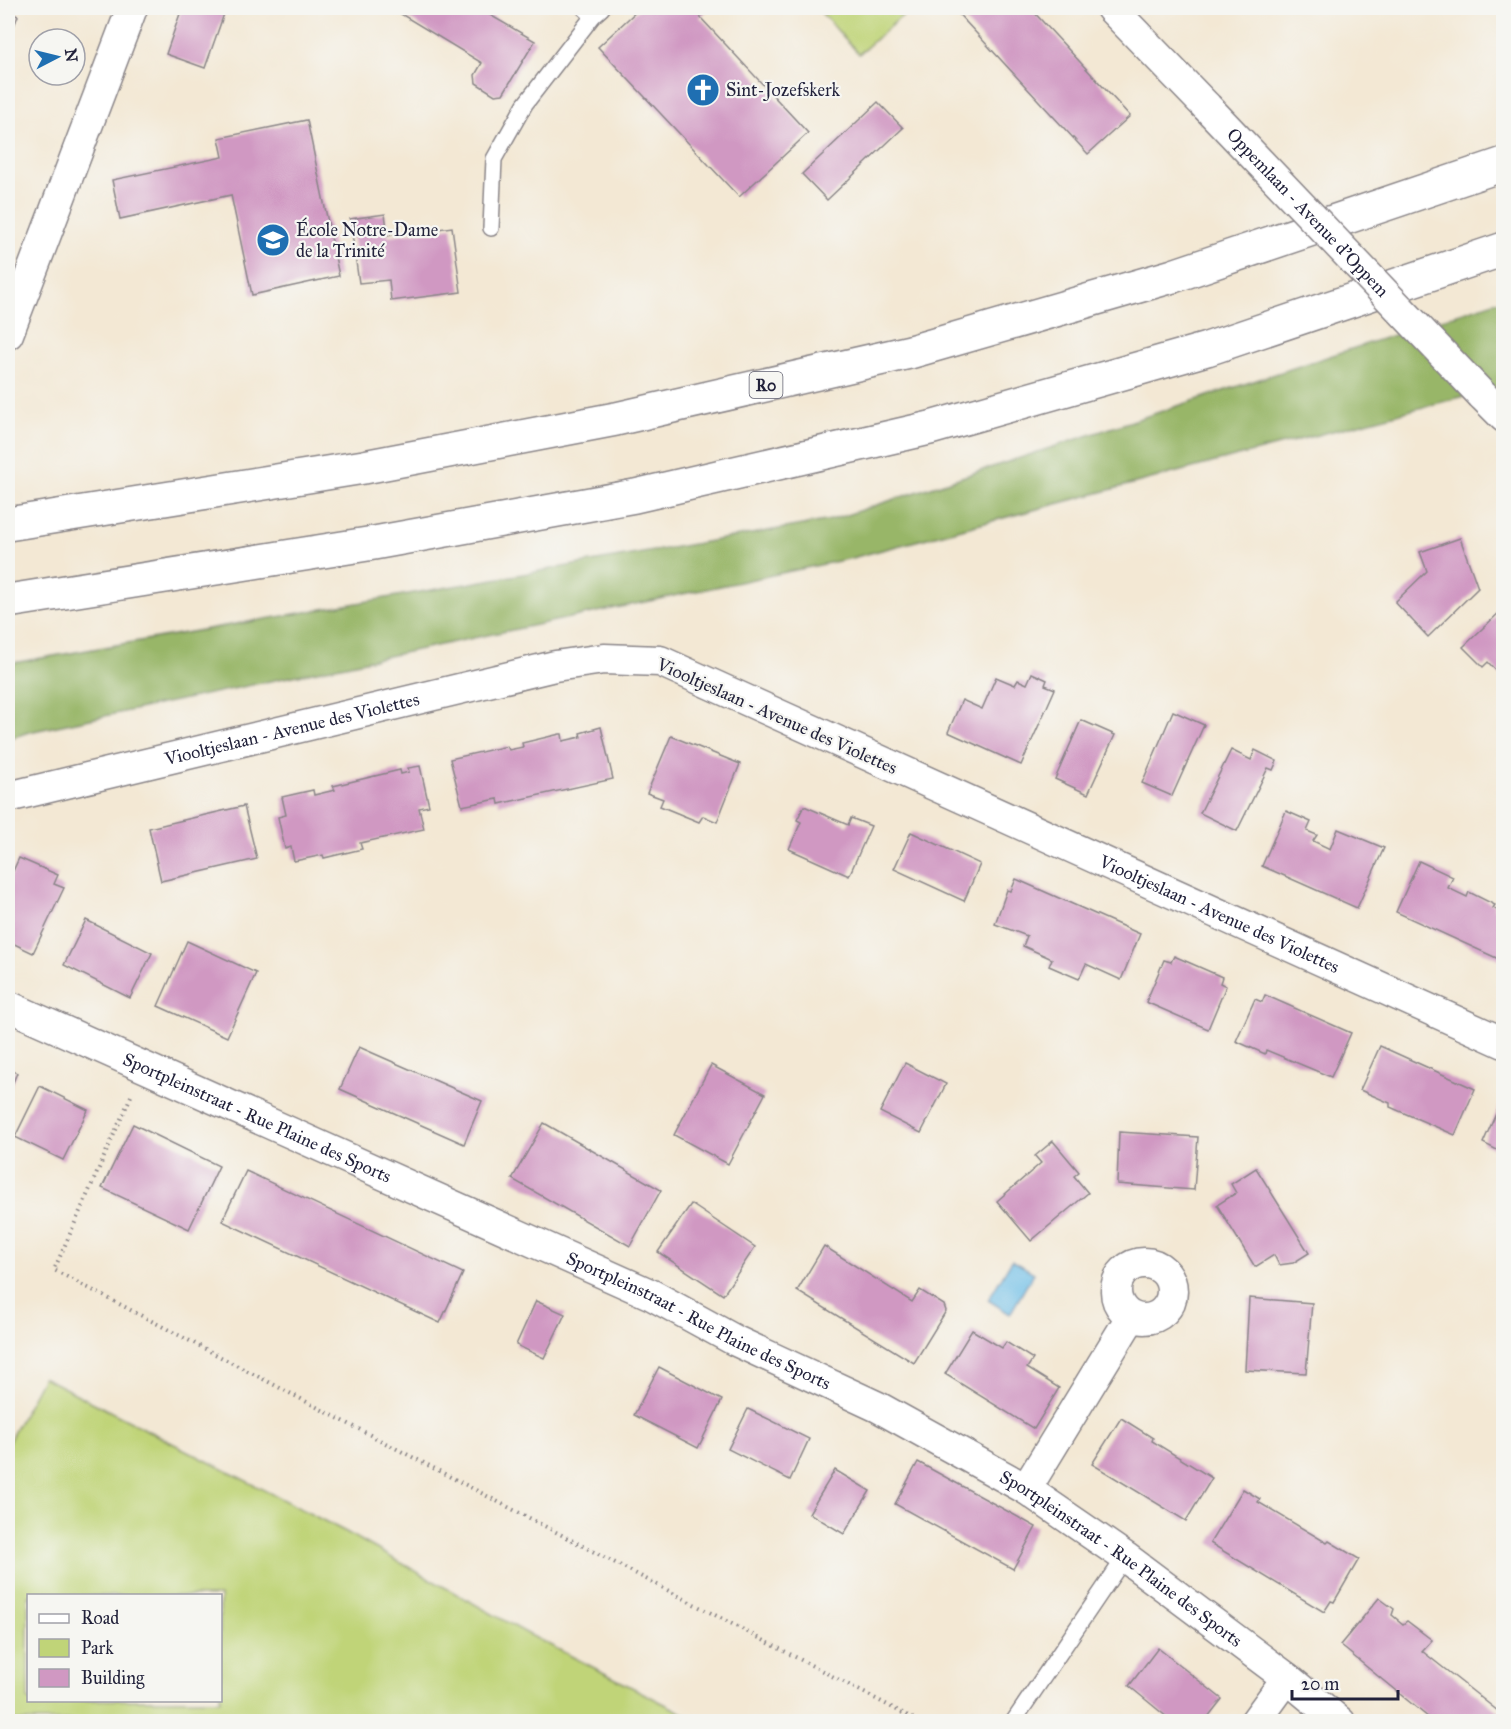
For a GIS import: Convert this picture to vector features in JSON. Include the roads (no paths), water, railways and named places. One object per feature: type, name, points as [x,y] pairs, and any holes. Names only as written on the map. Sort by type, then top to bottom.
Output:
[{"type":"highway","name":"R0","points":[[8,524],[364,467],[570,428],[910,352],[1173,276],[1503,164]]},
{"type":"highway","points":[[8,601],[374,543],[635,496],[918,430],[1207,349],[1503,249]]},
{"type":"street","points":[[8,334],[132,8]]},
{"type":"street","name":"Oppemlaan - Avenue d'Oppem","points":[[1111,8],[1503,417]]},
{"type":"street","name":"Viooltjeslaan - Avenue des Violettes","points":[[8,797],[555,666],[604,659],[660,661],[1503,1043]]},
{"type":"street","name":"Sportpleinstraat - Rue Plaine des Sports","points":[[8,1006],[652,1295],[736,1341],[878,1407],[956,1448],[1026,1489],[1125,1557],[1287,1678],[1340,1722]]},
{"type":"street","points":[[1026,1489],[1131,1317]]},
{"type":"street","points":[[1255,1722],[1287,1678]]},
{"type":"lane","points":[[491,228],[494,159],[525,104],[593,10]]},
{"type":"lane","points":[[1013,1722],[1125,1557]]},
{"type":"water","points":[[1012,1260],[1034,1273],[1010,1314],[988,1300]]},
{"type":"place","name":"Sint-Jozefskerk","points":[[703,90]]},
{"type":"place","name":"École Notre-Dame de la Trinité","points":[[273,240]]}]
